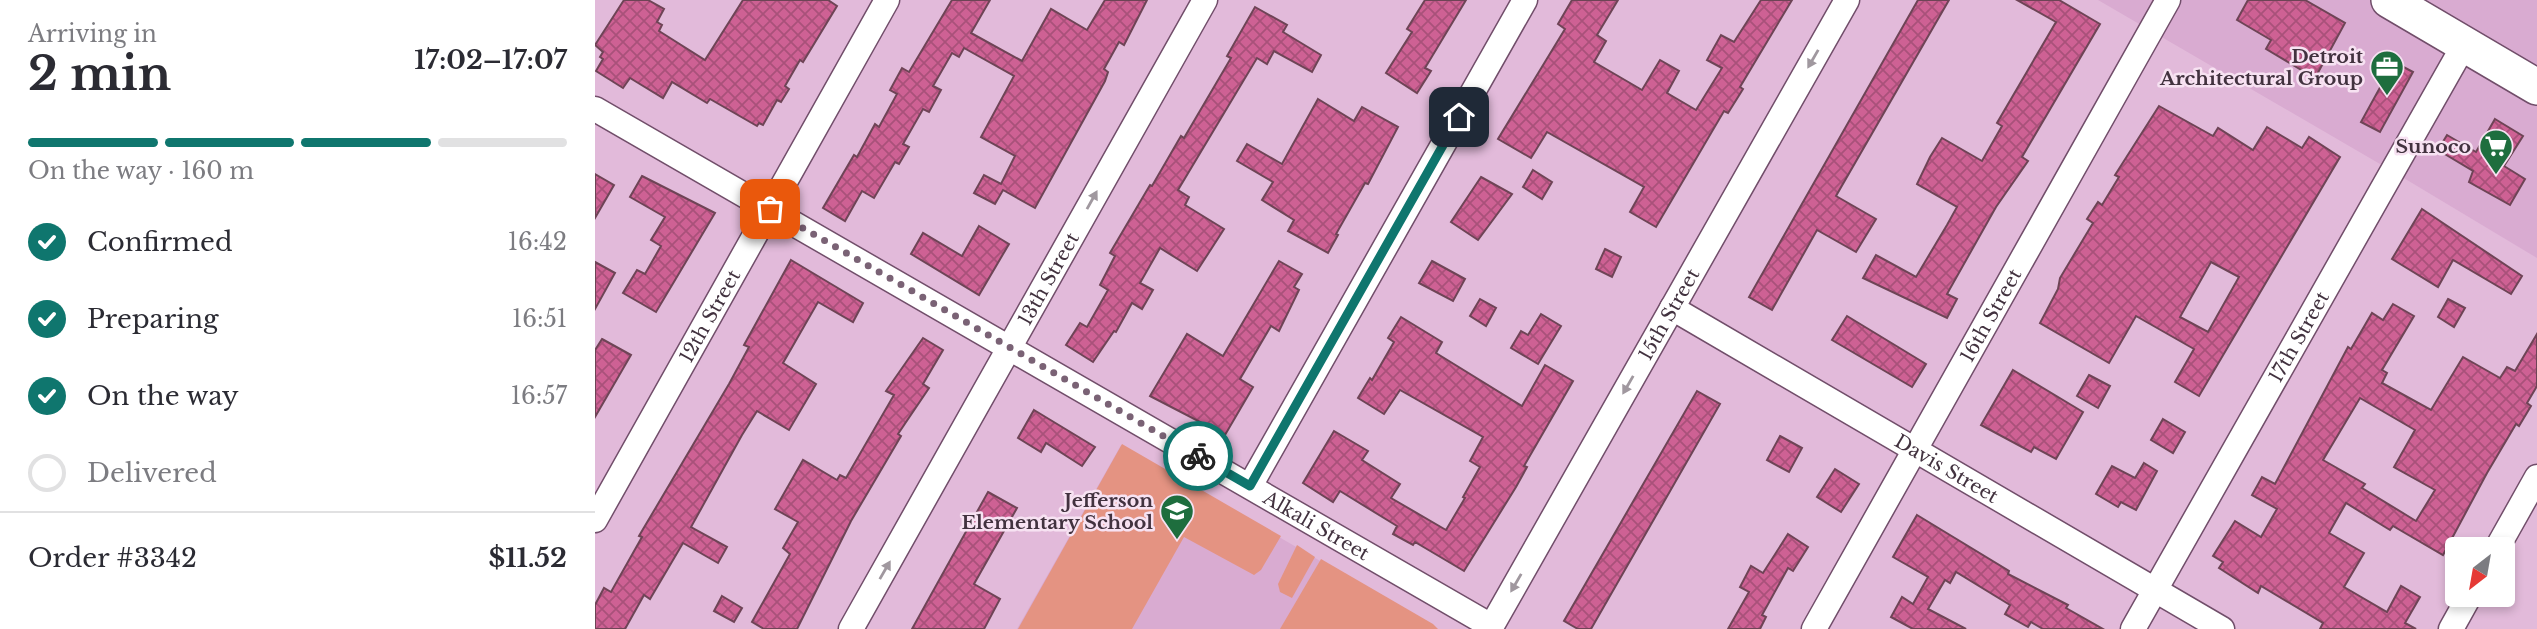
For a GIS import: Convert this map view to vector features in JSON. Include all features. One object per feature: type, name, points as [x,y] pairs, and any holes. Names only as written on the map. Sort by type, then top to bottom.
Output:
[{"type":"main road","points":[[2389,0],[2537,87]]},
{"type":"street","name":"12th Street","points":[[595,520],[887,0]]},
{"type":"street","name":"13th Street","points":[[851,629],[1205,0]]},
{"type":"street","points":[[1250,486],[1525,0]]},
{"type":"street","name":"15th Street","points":[[1491,628],[1847,0]]},
{"type":"street","name":"16th Street","points":[[1814,629],[2168,0]]},
{"type":"street","name":"17th Street","points":[[2133,629],[2464,45]]},
{"type":"street","name":"Alkali Street","points":[[595,109],[1491,628]]},
{"type":"street","name":"Davis Street","points":[[1672,307],[2222,629]]},
{"type":"street","points":[[2503,537],[2537,477]]},
{"type":"street","points":[[2451,629],[2463,607]]},
{"type":"shaded area","points":[[2098,0],[2537,0],[2537,258],[2392,171]]},
{"type":"shaded area","points":[[1122,444],[1281,536],[1261,570],[1254,575],[1184,537],[1132,629],[1018,629]]},
{"type":"shaded area","name":"Jefferson Elementary School","points":[[1121,445],[1432,626],[1433,629],[1017,629]]},
{"type":"shaded area","points":[[1297,545],[1315,557],[1292,598],[1280,592],[1278,584]]},
{"type":"shaded area","points":[[1321,559],[1433,624],[1438,629],[1280,629]]},
{"type":"building","points":[[624,0],[648,0],[664,9],[657,22],[662,25],[659,31],[705,60],[743,0],[828,0],[837,6],[803,62],[800,60],[785,86],[789,89],[781,102],[777,100],[763,125],[759,123],[757,126],[710,99],[707,103],[672,82],[663,98],[630,78],[623,88],[596,71],[603,59],[600,57],[603,52],[595,45]]},
{"type":"building","points":[[952,0],[990,0],[971,33],[1022,61],[1051,9],[1087,30],[1105,0],[1147,0],[1124,45],[1119,42],[1104,69],[1108,72],[1105,81],[1035,208],[1003,190],[995,204],[974,193],[984,175],[1001,184],[1015,156],[981,137],[1014,76],[964,48],[959,57],[952,53],[933,86],[941,90],[929,112],[923,109],[903,144],[909,147],[899,164],[895,162],[874,198],[862,191],[845,221],[823,208],[875,124],[879,127],[897,94],[890,90],[902,68],[909,72]]},
{"type":"building","points":[[1425,0],[1466,0],[1425,68],[1431,71],[1417,93],[1386,73],[1412,32],[1407,29]]},
{"type":"building","points":[[1572,0],[1618,0],[1597,35],[1606,41],[1594,62],[1642,90],[1660,60],[1679,71],[1667,93],[1696,110],[1722,68],[1707,60],[1721,35],[1734,42],[1761,0],[1792,0],[1740,87],[1743,89],[1728,113],[1724,111],[1656,227],[1630,212],[1644,187],[1547,132],[1531,158],[1498,139],[1565,29],[1558,24]]},
{"type":"building","points":[[1918,0],[1949,0],[1836,196],[1876,219],[1856,252],[1817,230],[1772,310],[1749,297]]},
{"type":"building","points":[[2017,0],[2059,0],[2100,24],[2022,157],[2028,161],[1996,207],[1947,294],[1957,299],[1947,318],[1863,278],[1876,255],[1916,277],[1957,207],[1917,184],[1930,157],[1942,138],[1982,161],[2002,126],[1997,123],[2056,22]]},
{"type":"building","points":[[2248,0],[2305,0],[2345,23],[2315,78],[2266,49],[2271,40],[2237,20]]},
{"type":"building","points":[[1255,7],[1287,25],[1283,32],[1321,55],[1312,72],[1274,51],[1267,64],[1257,58],[1178,190],[1189,197],[1185,205],[1224,229],[1197,271],[1160,248],[1140,283],[1153,290],[1142,309],[1132,303],[1116,332],[1114,331],[1093,362],[1066,345],[1080,323],[1087,327],[1108,290],[1100,285],[1115,256],[1110,253],[1181,136],[1184,138],[1231,58],[1227,56]]},
{"type":"building","name":"Detroit Architectural Group","points":[[2394,62],[2413,72],[2380,132],[2361,122]]},
{"type":"building","points":[[1318,99],[1354,121],[1362,107],[1398,127],[1368,184],[1365,183],[1336,234],[1338,235],[1328,253],[1288,231],[1294,220],[1262,200],[1273,182],[1237,161],[1247,144],[1282,164]]},
{"type":"building","points":[[2159,106],[2213,136],[2218,128],[2253,150],[2267,127],[2302,148],[2309,137],[2340,157],[2199,396],[2175,382],[2194,349],[2136,316],[2109,363],[2040,323],[2058,289],[2060,278],[2093,223],[2087,219],[2098,202],[2102,205],[2119,177],[2115,175]],"holes":[[[2211,262],[2239,277],[2208,332],[2180,317]]]},
{"type":"building","points":[[2495,119],[2523,136],[2504,166],[2525,179],[2510,205],[2469,182],[2473,171],[2438,150],[2447,135],[2476,152]]},
{"type":"building","points":[[1533,170],[1552,182],[1542,199],[1523,187]]},
{"type":"building","points":[[595,174],[614,185],[595,218]]},
{"type":"building","points":[[642,176],[715,213],[656,312],[623,293],[637,270],[645,274],[661,246],[651,240],[665,217],[630,197]]},
{"type":"building","points":[[1481,177],[1512,194],[1478,240],[1451,222]]},
{"type":"building","points":[[2422,209],[2522,276],[2511,294],[2453,260],[2438,287],[2392,259]]},
{"type":"building","points":[[979,226],[1009,244],[979,295],[911,254],[923,233],[962,256]]},
{"type":"building","points":[[1605,249],[1621,257],[1612,277],[1596,269]]},
{"type":"building","points":[[791,260],[863,303],[853,322],[818,302],[783,363],[816,384],[789,430],[757,411],[742,435],[691,527],[727,547],[718,563],[683,543],[650,599],[644,595],[625,629],[595,629],[595,605],[604,588],[611,592],[642,537],[639,536],[729,384],[749,347],[744,345]]},
{"type":"building","points":[[1279,261],[1302,274],[1294,287],[1299,290],[1279,331],[1271,326],[1240,379],[1253,387],[1225,435],[1150,396],[1187,334],[1223,356]]},
{"type":"building","points":[[1432,261],[1465,279],[1453,301],[1419,283]]},
{"type":"building","points":[[595,262],[615,273],[595,309]]},
{"type":"building","points":[[1480,299],[1496,308],[1486,326],[1470,316]]},
{"type":"building","points":[[2448,299],[2465,308],[2454,327],[2438,317]]},
{"type":"building","points":[[2393,304],[2414,316],[2382,370],[2387,373],[2382,383],[2431,410],[2463,357],[2500,378],[2507,367],[2515,371],[2537,334],[2537,386],[2527,403],[2531,406],[2519,426],[2516,424],[2453,537],[2445,537],[2443,555],[2393,526],[2390,530],[2346,503],[2329,533],[2364,553],[2344,587],[2387,612],[2401,586],[2420,597],[2405,623],[2416,629],[2320,629],[2323,623],[2261,586],[2258,593],[2219,568],[2223,562],[2213,556],[2235,521],[2261,537],[2277,509],[2252,495],[2262,477],[2275,484],[2348,347],[2351,349],[2372,313],[2383,320]],"holes":[[[2360,398],[2415,430],[2394,467],[2435,490],[2416,521],[2362,488],[2365,484],[2323,460]]]},
{"type":"building","points":[[1541,314],[1561,326],[1538,364],[1511,348],[1521,331],[1528,335]]},
{"type":"building","points":[[1847,316],[1926,364],[1912,387],[1832,340]]},
{"type":"building","points":[[1401,317],[1442,342],[1436,353],[1522,406],[1545,365],[1573,381],[1524,466],[1527,467],[1516,487],[1464,571],[1415,542],[1413,545],[1393,534],[1397,526],[1340,491],[1333,502],[1303,483],[1334,431],[1368,451],[1362,460],[1400,484],[1391,498],[1446,530],[1465,498],[1463,497],[1480,467],[1470,461],[1483,437],[1400,390],[1384,414],[1358,398],[1394,342],[1388,338]]},
{"type":"building","points":[[923,338],[943,350],[923,384],[929,388],[898,434],[901,436],[851,521],[797,629],[764,629],[752,622],[790,554],[783,548],[798,522],[775,509],[803,460],[837,480],[840,475],[846,478],[894,395],[886,391]]},
{"type":"building","points":[[602,339],[631,355],[595,417],[595,350]]},
{"type":"building","points":[[2013,370],[2083,412],[2056,459],[2034,447],[2031,452],[1981,425]]},
{"type":"building","points":[[2089,375],[2110,386],[2098,408],[2077,396]]},
{"type":"building","points":[[1697,391],[1720,404],[1591,629],[1578,629],[1564,621]]},
{"type":"building","points":[[1034,410],[1095,447],[1082,466],[1046,443],[1041,452],[1018,438]]},
{"type":"building","points":[[2163,419],[2185,432],[2173,453],[2151,440]]},
{"type":"building","points":[[1780,436],[1802,448],[1789,472],[1767,460]]},
{"type":"building","points":[[2144,463],[2157,471],[2136,510],[2121,502],[2118,507],[2096,494],[2112,466],[2135,478]]},
{"type":"building","points":[[1835,469],[1859,484],[1841,512],[1817,497]]},
{"type":"building","points":[[988,492],[1017,508],[974,584],[1000,599],[984,629],[912,629]]},
{"type":"building","points":[[1917,515],[2009,571],[2008,574],[2068,605],[2066,608],[2103,629],[2043,629],[2031,622],[2028,627],[2005,614],[2010,605],[1956,572],[1950,583],[1945,580],[1928,609],[1966,629],[1913,629],[1891,617],[1902,597],[1913,604],[1928,577],[1893,557]]},
{"type":"building","points":[[1788,534],[1808,547],[1793,571],[1788,568],[1762,615],[1766,617],[1760,629],[1728,629],[1749,592],[1740,587],[1751,566],[1763,573]]},
{"type":"building","points":[[722,596],[742,608],[734,622],[714,611]]},
{"type":"way so far","points":[[770,209],[1198,456]]},
{"type":"place","name":"Detroit Architectural Group","points":[[2387,97]]},
{"type":"place","name":"Sunoco","points":[[2496,176]]},
{"type":"place","name":"Jefferson Elementary School","points":[[1177,541]]},
{"type":"route","points":[[1198,456],[1250,486],[1459,117]]}]
